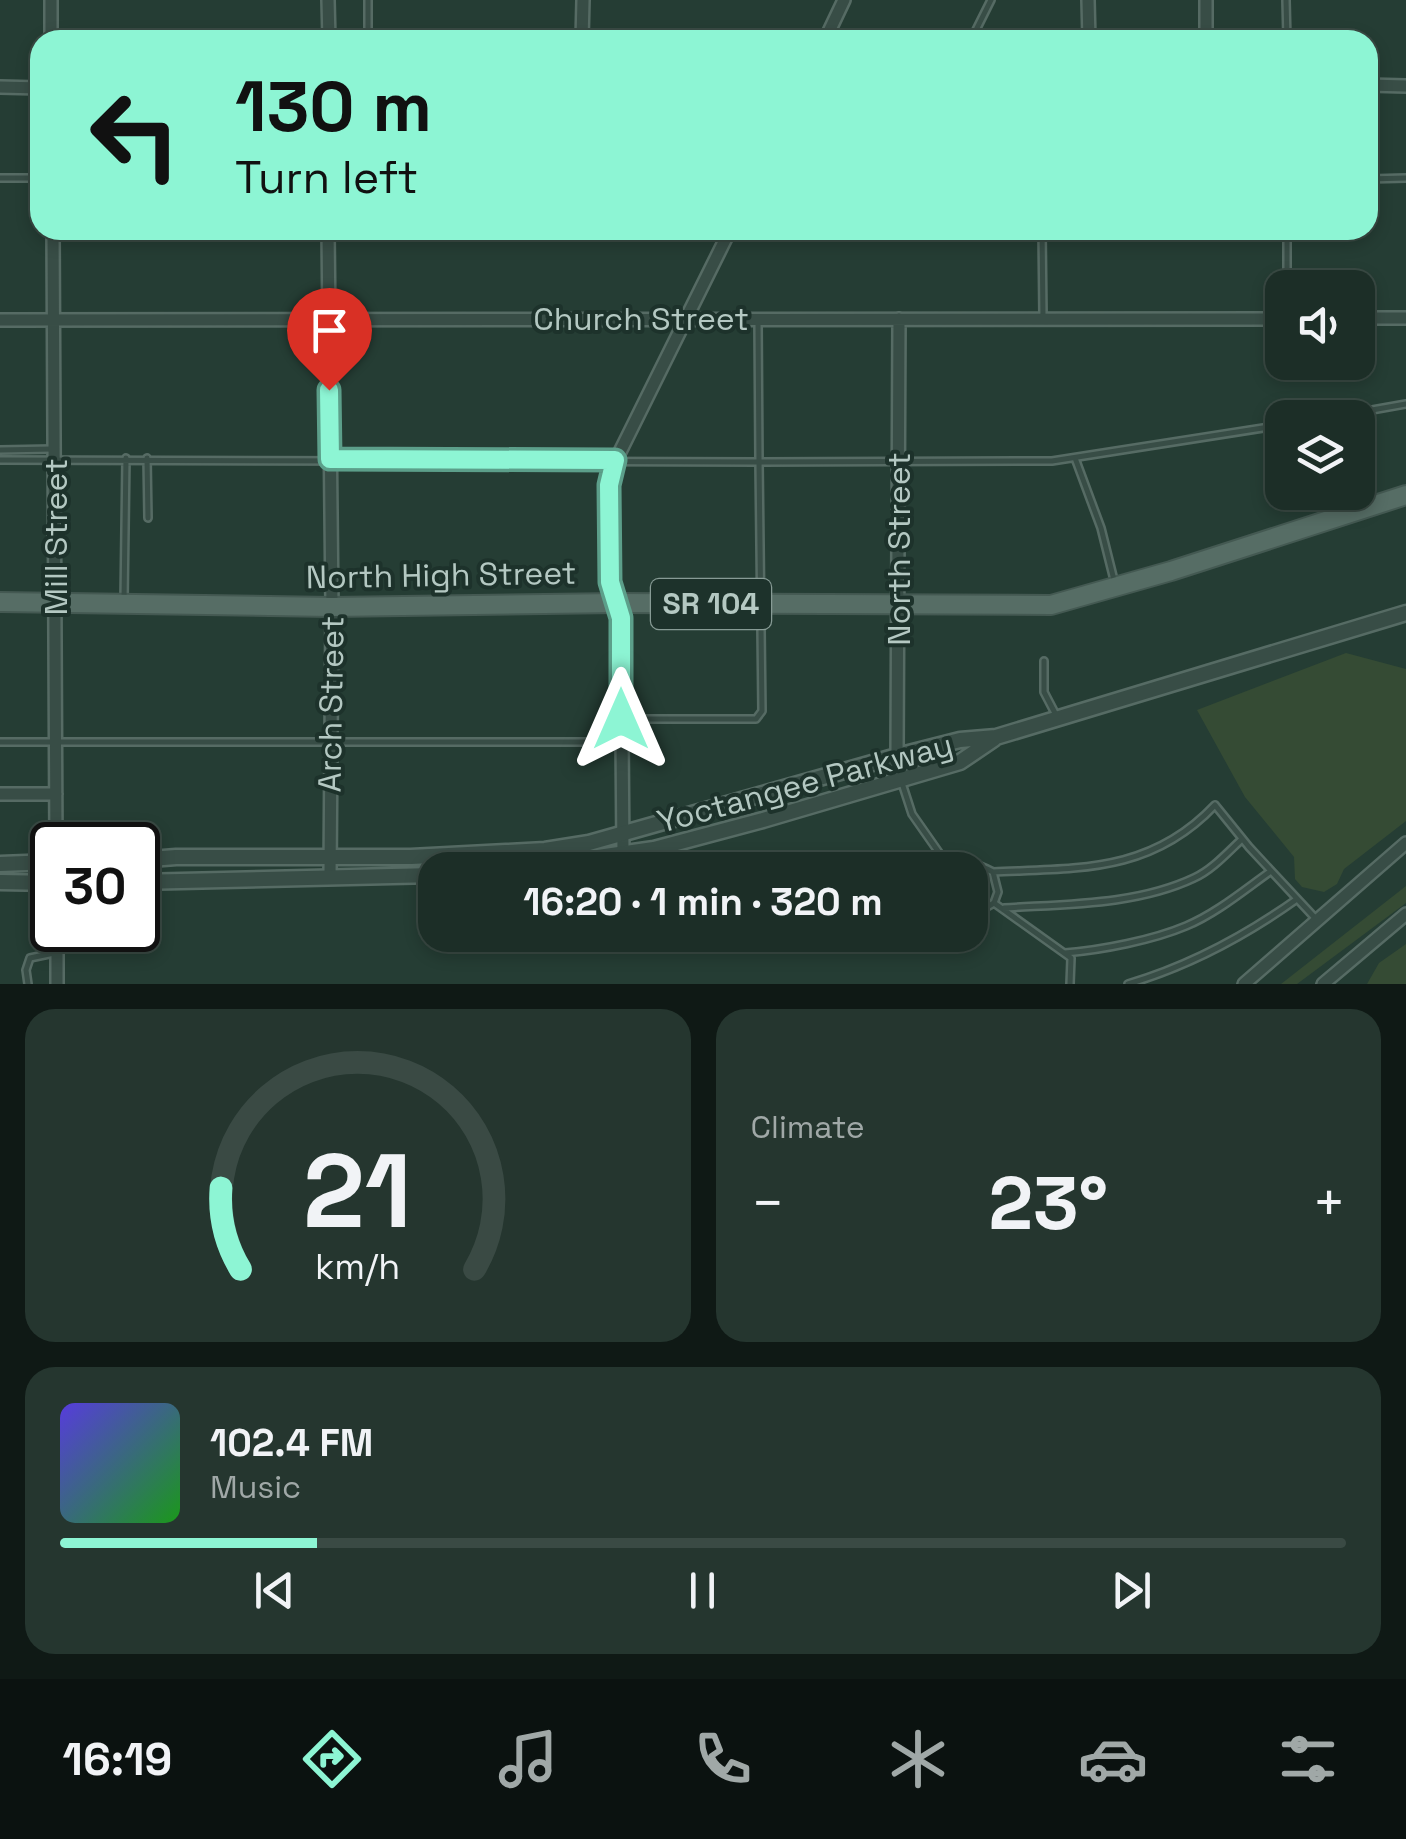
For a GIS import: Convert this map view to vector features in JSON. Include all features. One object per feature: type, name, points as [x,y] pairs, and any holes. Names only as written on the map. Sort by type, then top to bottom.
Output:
[{"type":"main road","name":"North High Street","points":[[0,602],[332,607],[617,603],[1050,605],[1116,588],[1406,495]]},
{"type":"street","points":[[51,0],[51,30]]},
{"type":"street","points":[[328,0],[328,30]]},
{"type":"street","points":[[582,30],[583,0]]},
{"type":"street","points":[[830,30],[844,0]]},
{"type":"street","points":[[1088,0],[1089,30]]},
{"type":"street","points":[[1206,0],[1206,30]]},
{"type":"street","points":[[1378,86],[1406,86]]},
{"type":"street","points":[[0,87],[30,88]]},
{"type":"street","name":"Mill Street","points":[[53,240],[56,822]]},
{"type":"street","name":"Arch Street","points":[[328,240],[330,877]]},
{"type":"street","points":[[623,852],[621,618],[610,582],[609,485],[615,460],[725,240]]},
{"type":"street","name":"Church Street","points":[[0,320],[1265,318]]},
{"type":"street","points":[[1375,318],[1406,318]]},
{"type":"street","name":"North Street","points":[[899,319],[901,779]]},
{"type":"street","name":"Yoctangee Parkway","points":[[160,858],[411,856],[545,850],[589,843],[898,756],[960,740],[996,737],[1406,613]]},
{"type":"street","name":"Yoctangee Parkway","points":[[631,852],[745,824],[960,762],[996,737]]},
{"type":"street","points":[[0,794],[56,794]]},
{"type":"street","points":[[1244,984],[1406,843]]},
{"type":"street","points":[[0,864],[30,863]]},
{"type":"street","points":[[160,881],[418,875]]},
{"type":"street","points":[[0,882],[30,883]]},
{"type":"street","points":[[1323,984],[1406,914]]},
{"type":"street","points":[[57,953],[57,984]]},
{"type":"lane","points":[[368,0],[368,30]]},
{"type":"lane","points":[[976,30],[991,0]]},
{"type":"lane","points":[[1286,0],[1288,30]]},
{"type":"lane","points":[[0,178],[30,178]]},
{"type":"lane","points":[[1378,178],[1406,178]]},
{"type":"lane","points":[[1042,240],[1043,319]]},
{"type":"lane","points":[[1288,240],[1288,270]]},
{"type":"lane","points":[[0,320],[0,333]]},
{"type":"lane","points":[[621,719],[756,719],[762,711],[758,320]]},
{"type":"lane","points":[[1375,409],[1406,404]]},
{"type":"lane","points":[[0,450],[126,458],[953,463],[1075,458],[1265,428]]},
{"type":"lane","points":[[0,460],[55,454]]},
{"type":"lane","points":[[124,604],[126,458]]},
{"type":"lane","points":[[147,458],[148,518]]},
{"type":"lane","points":[[1075,458],[1101,528],[1116,588]]},
{"type":"lane","points":[[1044,661],[1044,692],[1057,717]]},
{"type":"lane","points":[[0,742],[622,742]]},
{"type":"lane","points":[[901,779],[912,814],[936,852]]},
{"type":"lane","points":[[988,869],[1095,866],[1136,859],[1176,840],[1216,806],[1317,920]]},
{"type":"lane","points":[[1004,908],[1080,904],[1151,893],[1198,877],[1242,839]]},
{"type":"lane","points":[[1065,953],[1090,951],[1186,926],[1221,907],[1271,871]]},
{"type":"lane","points":[[988,907],[998,892],[993,872]]},
{"type":"lane","points":[[1128,984],[1150,981],[1240,937],[1296,898]]},
{"type":"lane","points":[[994,903],[1071,958],[1070,984]]},
{"type":"lane","points":[[28,984],[26,970],[30,958],[57,953]]},
{"type":"green space","points":[[1346,653],[1406,669],[1406,821],[1344,869],[1337,884],[1324,892],[1302,887],[1295,879],[1294,857],[1245,797],[1197,710]]},
{"type":"green space","points":[[1406,886],[1406,903],[1297,984],[1281,984]]},
{"type":"green space","points":[[1406,944],[1406,984],[1367,984],[1379,963]]},
{"type":"route","points":[[329,390],[330,459],[615,460],[609,485],[610,582],[621,618],[621,719]]}]
